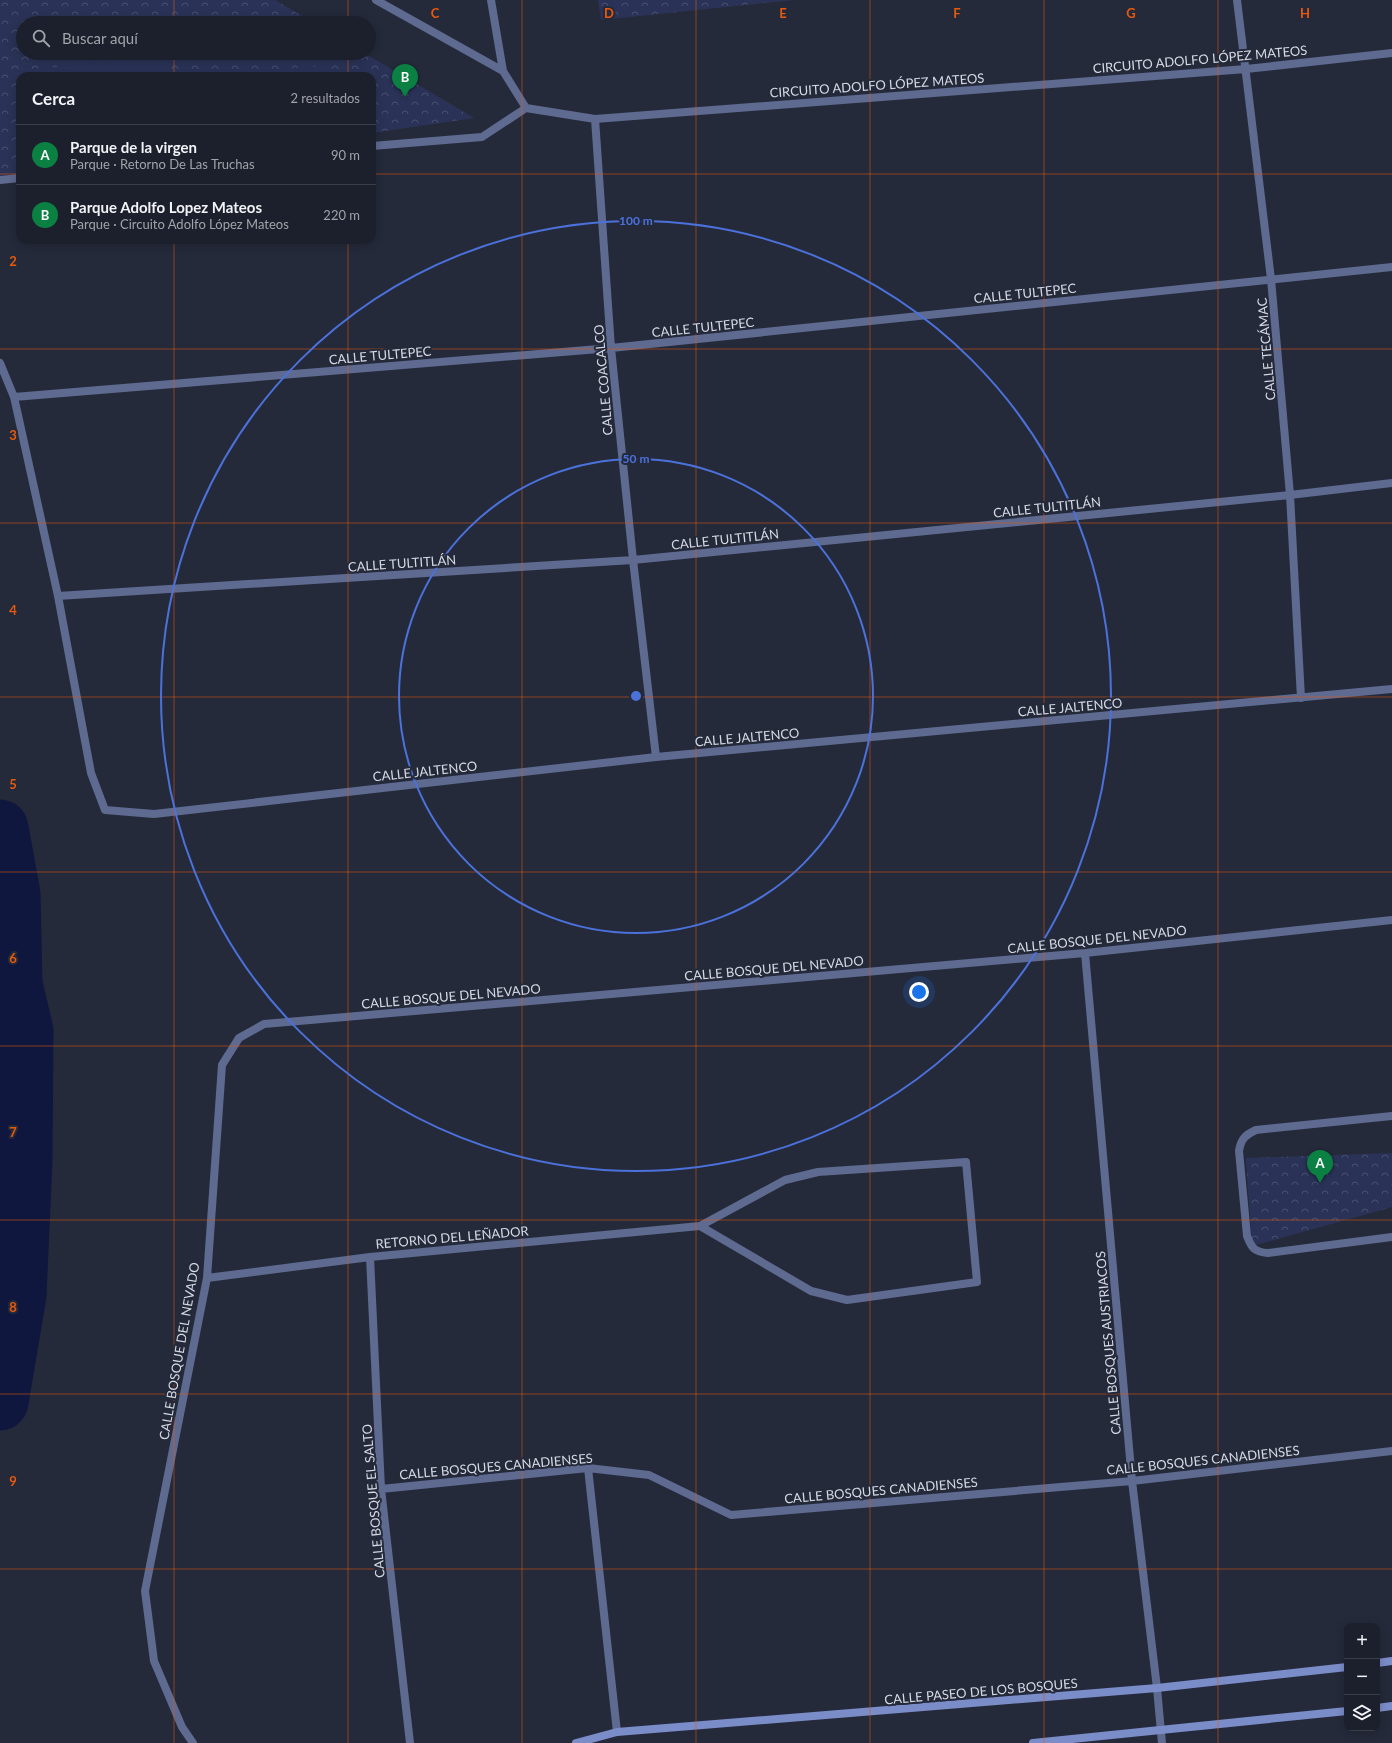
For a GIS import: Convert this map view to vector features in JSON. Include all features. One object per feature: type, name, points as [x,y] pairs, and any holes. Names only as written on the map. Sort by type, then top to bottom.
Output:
[{"type":"main road","points":[[1380,1663],[1392,1661]]},
{"type":"main road","name":"CALLE PASEO DE LOS BOSQUES","points":[[576,1743],[617,1732],[1157,1688],[1344,1667]]},
{"type":"main road","points":[[1380,1708],[1392,1706]]},
{"type":"main road","points":[[1033,1743],[1344,1711]]},
{"type":"street","points":[[376,0],[503,71]]},
{"type":"street","points":[[376,146],[482,137],[526,108],[503,71],[491,0]]},
{"type":"street","name":"CALLE TECÁMAC","points":[[1237,0],[1271,279],[1290,495],[1301,698]]},
{"type":"street","name":"CIRCUITO ADOLFO LÓPEZ MATEOS","points":[[526,108],[595,119],[1246,69],[1392,53]]},
{"type":"street","name":"CALLE COACALCO","points":[[595,119],[611,348],[633,560],[656,757]]},
{"type":"street","points":[[0,180],[16,178]]},
{"type":"street","name":"CALLE TULTEPEC","points":[[14,398],[611,348],[1392,267]]},
{"type":"street","points":[[0,363],[14,398],[58,596]]},
{"type":"street","name":"CALLE TULTITLÁN","points":[[58,596],[633,560],[1290,495],[1392,483]]},
{"type":"street","name":"CALLE JALTENCO","points":[[58,596],[91,773],[105,810],[154,814],[656,757],[1392,689]]},
{"type":"street","name":"CALLE BOSQUE DEL NEVADO","points":[[193,1743],[182,1726],[154,1661],[146,1591],[207,1278],[222,1065],[239,1038],[264,1024],[1085,953],[1392,920]]},
{"type":"street","name":"CALLE BOSQUES AUSTRIACOS","points":[[1085,953],[1132,1481],[1157,1688],[1162,1743]]},
{"type":"street","points":[[1392,1116],[1256,1130],[1247,1134],[1241,1141],[1239,1151],[1247,1236],[1250,1246],[1258,1252],[1268,1254],[1392,1237]]},
{"type":"street","points":[[966,1162],[977,1282],[847,1300],[811,1291],[700,1226],[785,1180],[818,1172],[966,1162]]},
{"type":"street","name":"RETORNO DEL LEÑADOR","points":[[207,1278],[370,1257],[700,1226]]},
{"type":"street","name":"CALLE BOSQUE EL SALTO","points":[[370,1257],[381,1489],[410,1743]]},
{"type":"street","name":"CALLE BOSQUES CANADIENSES","points":[[381,1489],[588,1468],[649,1475],[731,1515],[1132,1481],[1392,1452]]},
{"type":"street","points":[[588,1468],[617,1732]]},
{"type":"green space","points":[[0,0],[275,0],[302,16],[16,16],[16,60],[376,60],[474,118],[376,132],[376,72],[16,72],[16,174],[0,176]]},
{"type":"green space","points":[[598,0],[794,0],[601,20]]},
{"type":"green space","points":[[128,60],[170,60],[172,72],[34,72],[34,69]]},
{"type":"green space","points":[[318,66],[319,72],[254,72]]},
{"type":"green space","points":[[1392,1153],[1392,1207],[1252,1246],[1246,1158]]},
{"type":"waterway","points":[[0,828],[12,894],[14,984],[25,1031],[24,1161],[18,1295],[0,1402]]},
{"type":"place","name":"Parque Adolfo Lopez Mateos","points":[[405,97]]},
{"type":"place","name":"Parque de la virgen","points":[[1320,1183]]}]
